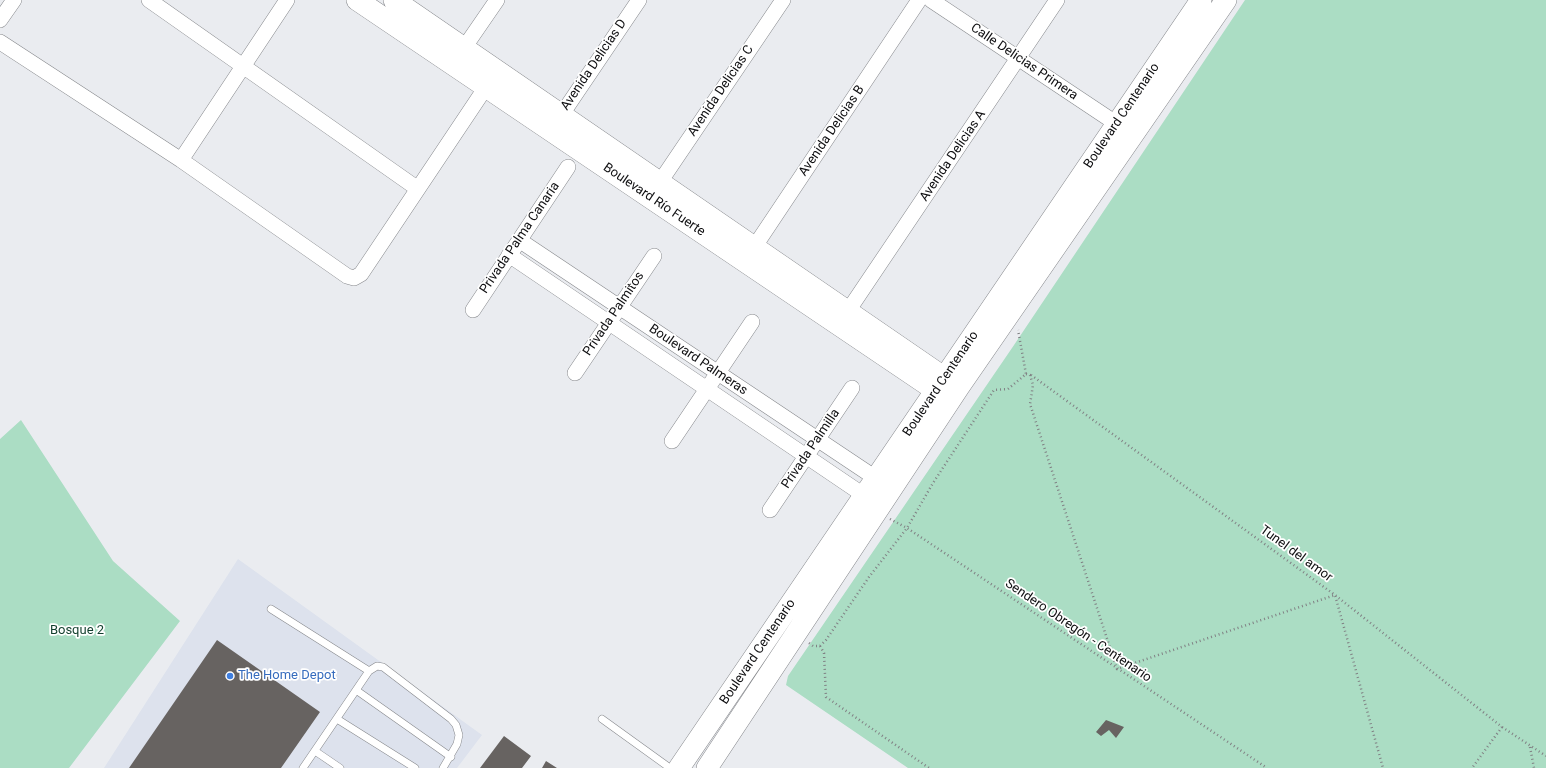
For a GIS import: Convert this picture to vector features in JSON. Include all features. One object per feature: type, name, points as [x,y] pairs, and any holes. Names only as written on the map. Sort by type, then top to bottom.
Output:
[{"type":"main road","name":"Boulevard Río Fuerte","points":[[357,0],[486,87],[556,123],[660,182],[749,254],[848,311],[948,389]]},
{"type":"main road","name":"Boulevard Río Fuerte","points":[[394,0],[464,48],[556,123],[948,389]]},
{"type":"main road","name":"Boulevard Centenario","points":[[677,768],[871,503],[948,389],[1117,124],[1201,0]]},
{"type":"main road","name":"Boulevard Centenario","points":[[708,768],[796,634],[871,503],[877,479],[948,389],[1006,319],[1226,0]]},
{"type":"street","points":[[0,20],[14,0]]},
{"type":"street","points":[[149,0],[418,189]]},
{"type":"street","points":[[181,160],[287,0]]},
{"type":"street","points":[[464,48],[497,0]]},
{"type":"street","name":"Avenida Delicias D","points":[[556,123],[639,0]]},
{"type":"street","name":"Avenida Delicias C","points":[[660,182],[783,0]]},
{"type":"street","name":"Avenida Delicias B","points":[[749,254],[919,0]]},
{"type":"street","name":"Calle Delicias Primera","points":[[932,0],[1117,124]]},
{"type":"street","name":"Avenida Delicias A","points":[[848,311],[1058,0]]},
{"type":"street","points":[[0,42],[181,160],[347,276],[354,278],[361,274],[486,87]]},
{"type":"street","name":"Privada Palma Canaria","points":[[473,310],[568,167]]},
{"type":"street","name":"Boulevard Palmeras","points":[[519,240],[877,479]]},
{"type":"street","name":"Boulevard Palmeras","points":[[509,255],[806,456],[871,503]]},
{"type":"street","name":"Privada Palmitos","points":[[575,373],[654,256]]},
{"type":"street","points":[[672,441],[752,322]]},
{"type":"street","name":"Privada Palmilla","points":[[770,510],[852,388]]},
{"type":"lane","points":[[271,609],[369,671]]},
{"type":"lane","points":[[303,768],[369,671],[377,666],[382,667],[451,719],[458,729],[459,735],[457,744],[444,768]]},
{"type":"lane","points":[[356,690],[451,757]]},
{"type":"lane","points":[[337,719],[415,768]]},
{"type":"lane","points":[[602,719],[677,768]]},
{"type":"lane","points":[[315,751],[340,768]]},
{"type":"path","points":[[1006,319],[1018,329],[1026,374]]},
{"type":"path","points":[[1026,374],[1030,375],[1032,385],[1030,404],[1118,669],[1335,595],[1383,768]]},
{"type":"path","points":[[820,646],[907,528],[932,483],[994,390],[1008,389],[1026,374]]},
{"type":"path","name":"Tunel del amor","points":[[1030,375],[1335,595],[1502,727],[1530,747],[1546,756]]},
{"type":"path","name":"Sendero Obregón - Centenario","points":[[871,503],[897,524],[907,528],[1267,768]]},
{"type":"path","points":[[796,634],[813,646],[820,646]]},
{"type":"path","points":[[820,646],[824,653],[826,697],[929,768]]},
{"type":"path","points":[[1472,768],[1502,727]]},
{"type":"path","points":[[1530,747],[1534,768]]},
{"type":"shaded area","points":[[238,559],[482,735],[457,768],[104,768]]},
{"type":"green space","points":[[1245,0],[1546,0],[1546,768],[908,768],[786,685],[788,676],[1012,348]]},
{"type":"green space","name":"Bosque 2","points":[[21,420],[113,561],[180,621],[69,768],[0,768],[0,439]]},
{"type":"building","name":"The Home Depot","points":[[217,640],[320,712],[281,768],[129,768]]},
{"type":"building","points":[[1106,720],[1124,727],[1116,738],[1109,730],[1101,736],[1096,732]]},
{"type":"building","points":[[504,736],[531,756],[522,768],[480,768]]},
{"type":"building","points":[[546,761],[557,768],[542,768]]},
{"type":"place","name":"The Home Depot","points":[[230,676]]}]
